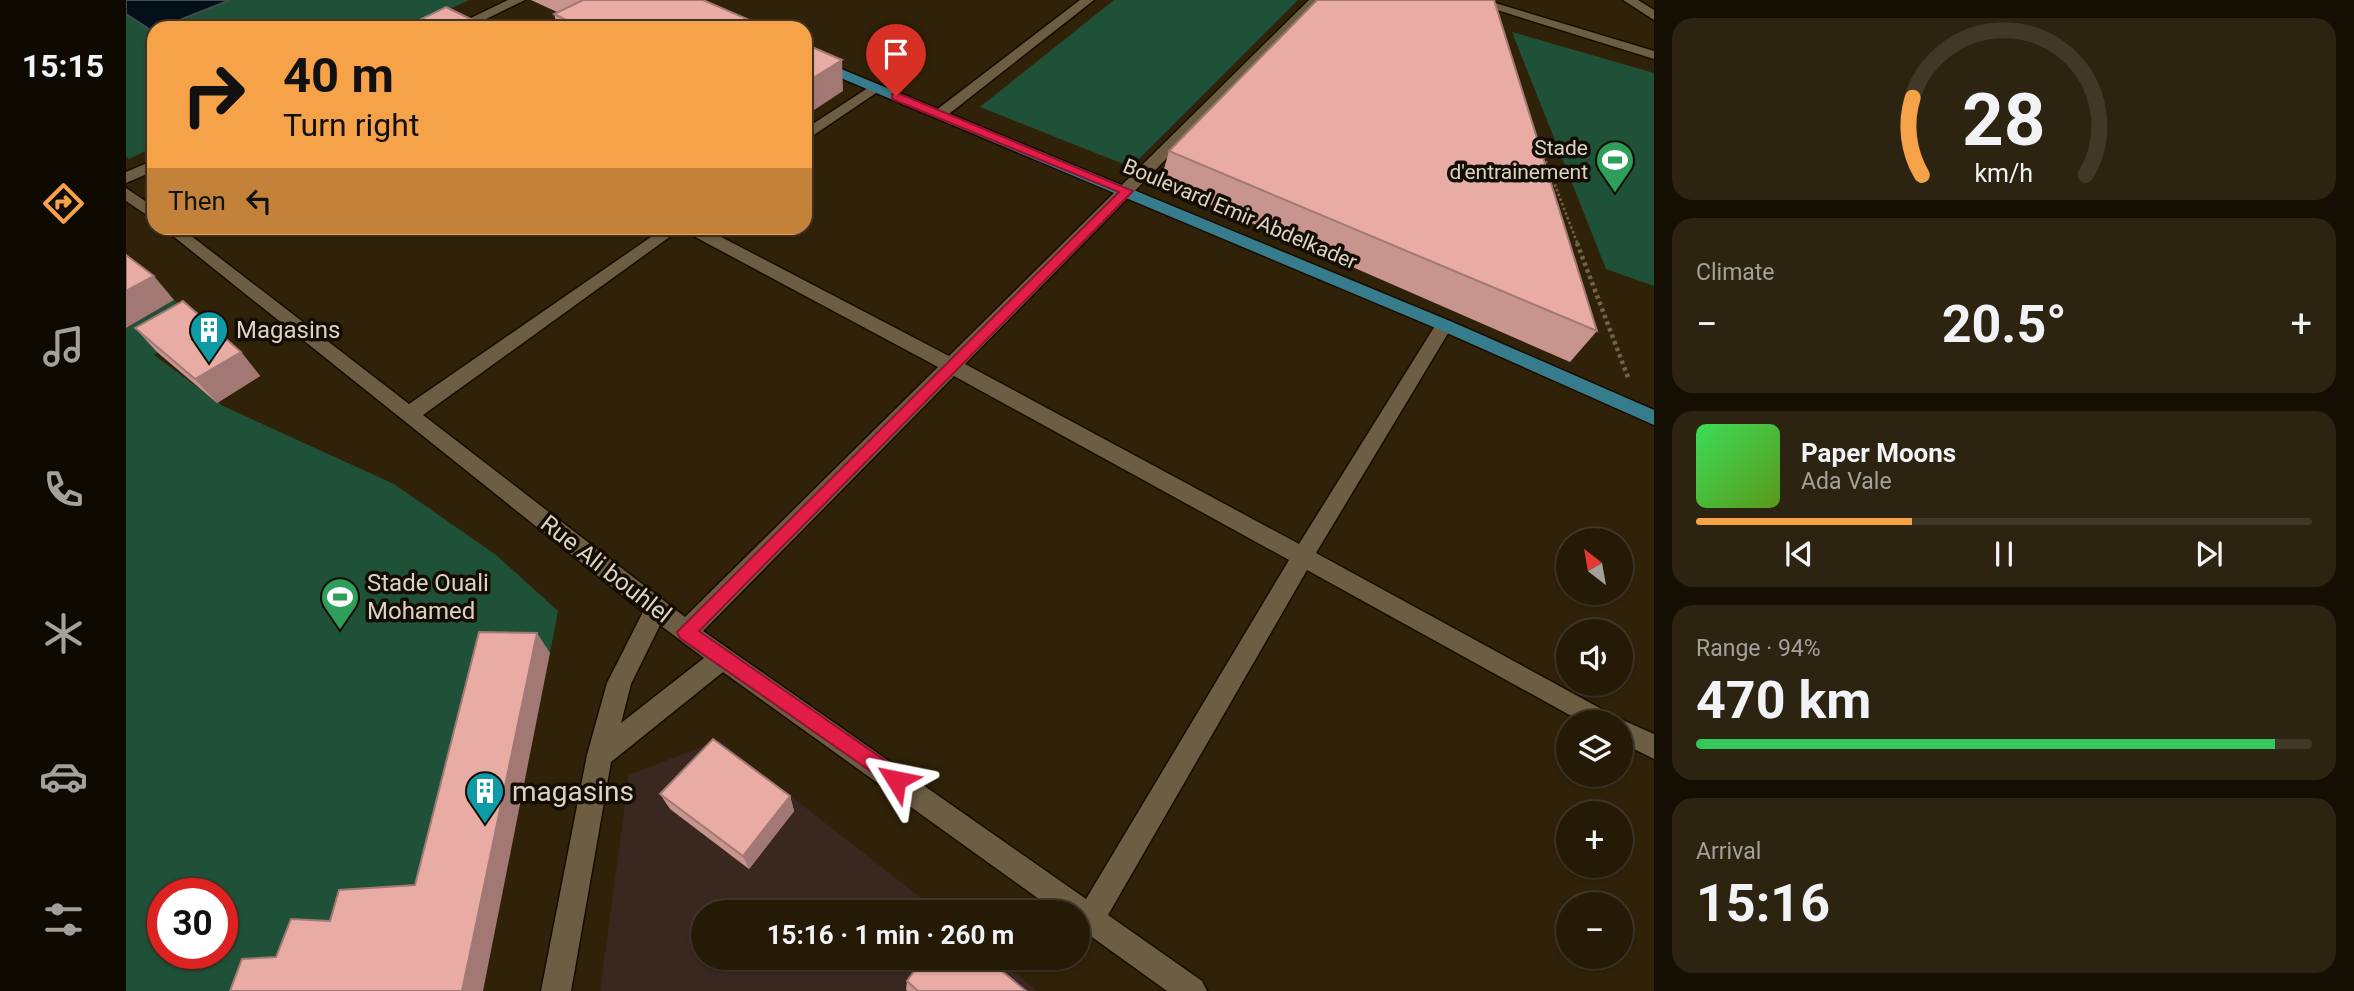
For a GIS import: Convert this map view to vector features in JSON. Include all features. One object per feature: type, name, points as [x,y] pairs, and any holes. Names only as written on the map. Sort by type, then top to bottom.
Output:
[{"type":"main road","name":"Boulevard Emir Abdelkader","points":[[812,61],[1444,325],[1647,415]]},
{"type":"street","points":[[472,21],[519,0]]},
{"type":"street","points":[[686,632],[1316,0]]},
{"type":"street","points":[[1471,0],[1488,2],[1654,55]]},
{"type":"street","points":[[940,114],[1083,1]]},
{"type":"street","points":[[1634,3],[1654,7]]},
{"type":"street","points":[[1634,3],[1654,16]]},
{"type":"street","points":[[812,131],[874,88]]},
{"type":"street","points":[[126,178],[147,168]]},
{"type":"street","points":[[126,193],[147,210]]},
{"type":"street","name":"Rue Ali bouhlel","points":[[180,235],[686,632],[1192,991]]},
{"type":"street","points":[[411,414],[664,235]]},
{"type":"street","points":[[705,235],[952,364],[1584,710]]},
{"type":"street","points":[[1091,917],[1302,558],[1444,325]]},
{"type":"street","points":[[556,991],[600,755],[619,683],[656,609]]},
{"type":"street","points":[[600,755],[723,657]]},
{"type":"street","points":[[1633,736],[1654,747]]},
{"type":"path","points":[[1535,132],[1647,415]]},
{"type":"shaded area","points":[[126,0],[230,0],[177,21],[147,21],[147,28],[126,14]]},
{"type":"shaded area","points":[[719,740],[924,900],[691,900],[691,970],[1012,970],[1037,991],[600,991],[629,775]]},
{"type":"green space","points":[[126,0],[469,0],[424,21],[147,21],[147,150],[129,159],[126,157]]},
{"type":"green space","points":[[1114,0],[1298,0],[1131,167],[980,107]]},
{"type":"green space","name":"Stade d'entrainement","points":[[1512,32],[1654,73],[1654,286],[1606,269]]},
{"type":"green space","name":"Stade Ouali Mohamed","points":[[174,300],[203,325],[154,355],[223,406],[394,484],[496,555],[558,611],[550,653],[436,897],[263,991],[126,991],[126,328]]},
{"type":"building","points":[[583,0],[703,0],[752,21],[568,21],[554,14]]},
{"type":"building","points":[[1317,0],[1494,0],[1597,331],[1169,151]]},
{"type":"building","points":[[446,7],[475,21],[417,21]]},
{"type":"building","points":[[812,47],[842,60],[812,79]]},
{"type":"building","points":[[126,255],[154,276],[126,291]]},
{"type":"building","points":[[183,301],[241,352],[195,379],[135,328]]},
{"type":"building","name":"magasins","points":[[479,632],[537,633],[462,991],[230,991],[242,959],[276,957],[291,919],[330,921],[339,890],[415,885]]},
{"type":"building","points":[[713,739],[790,796],[743,856],[660,794]]},
{"type":"building","points":[[915,970],[1001,970],[1026,991],[918,991],[907,981]]},
{"type":"place","name":"Stade d'entrainement","points":[[1615,194]]},
{"type":"place","name":"Magasins","points":[[209,364]]},
{"type":"place","name":"Stade Ouali Mohamed","points":[[340,631]]},
{"type":"place","name":"magasins","points":[[485,825]]},
{"type":"route","points":[[896,96],[1127,191],[686,632],[896,780]]}]
